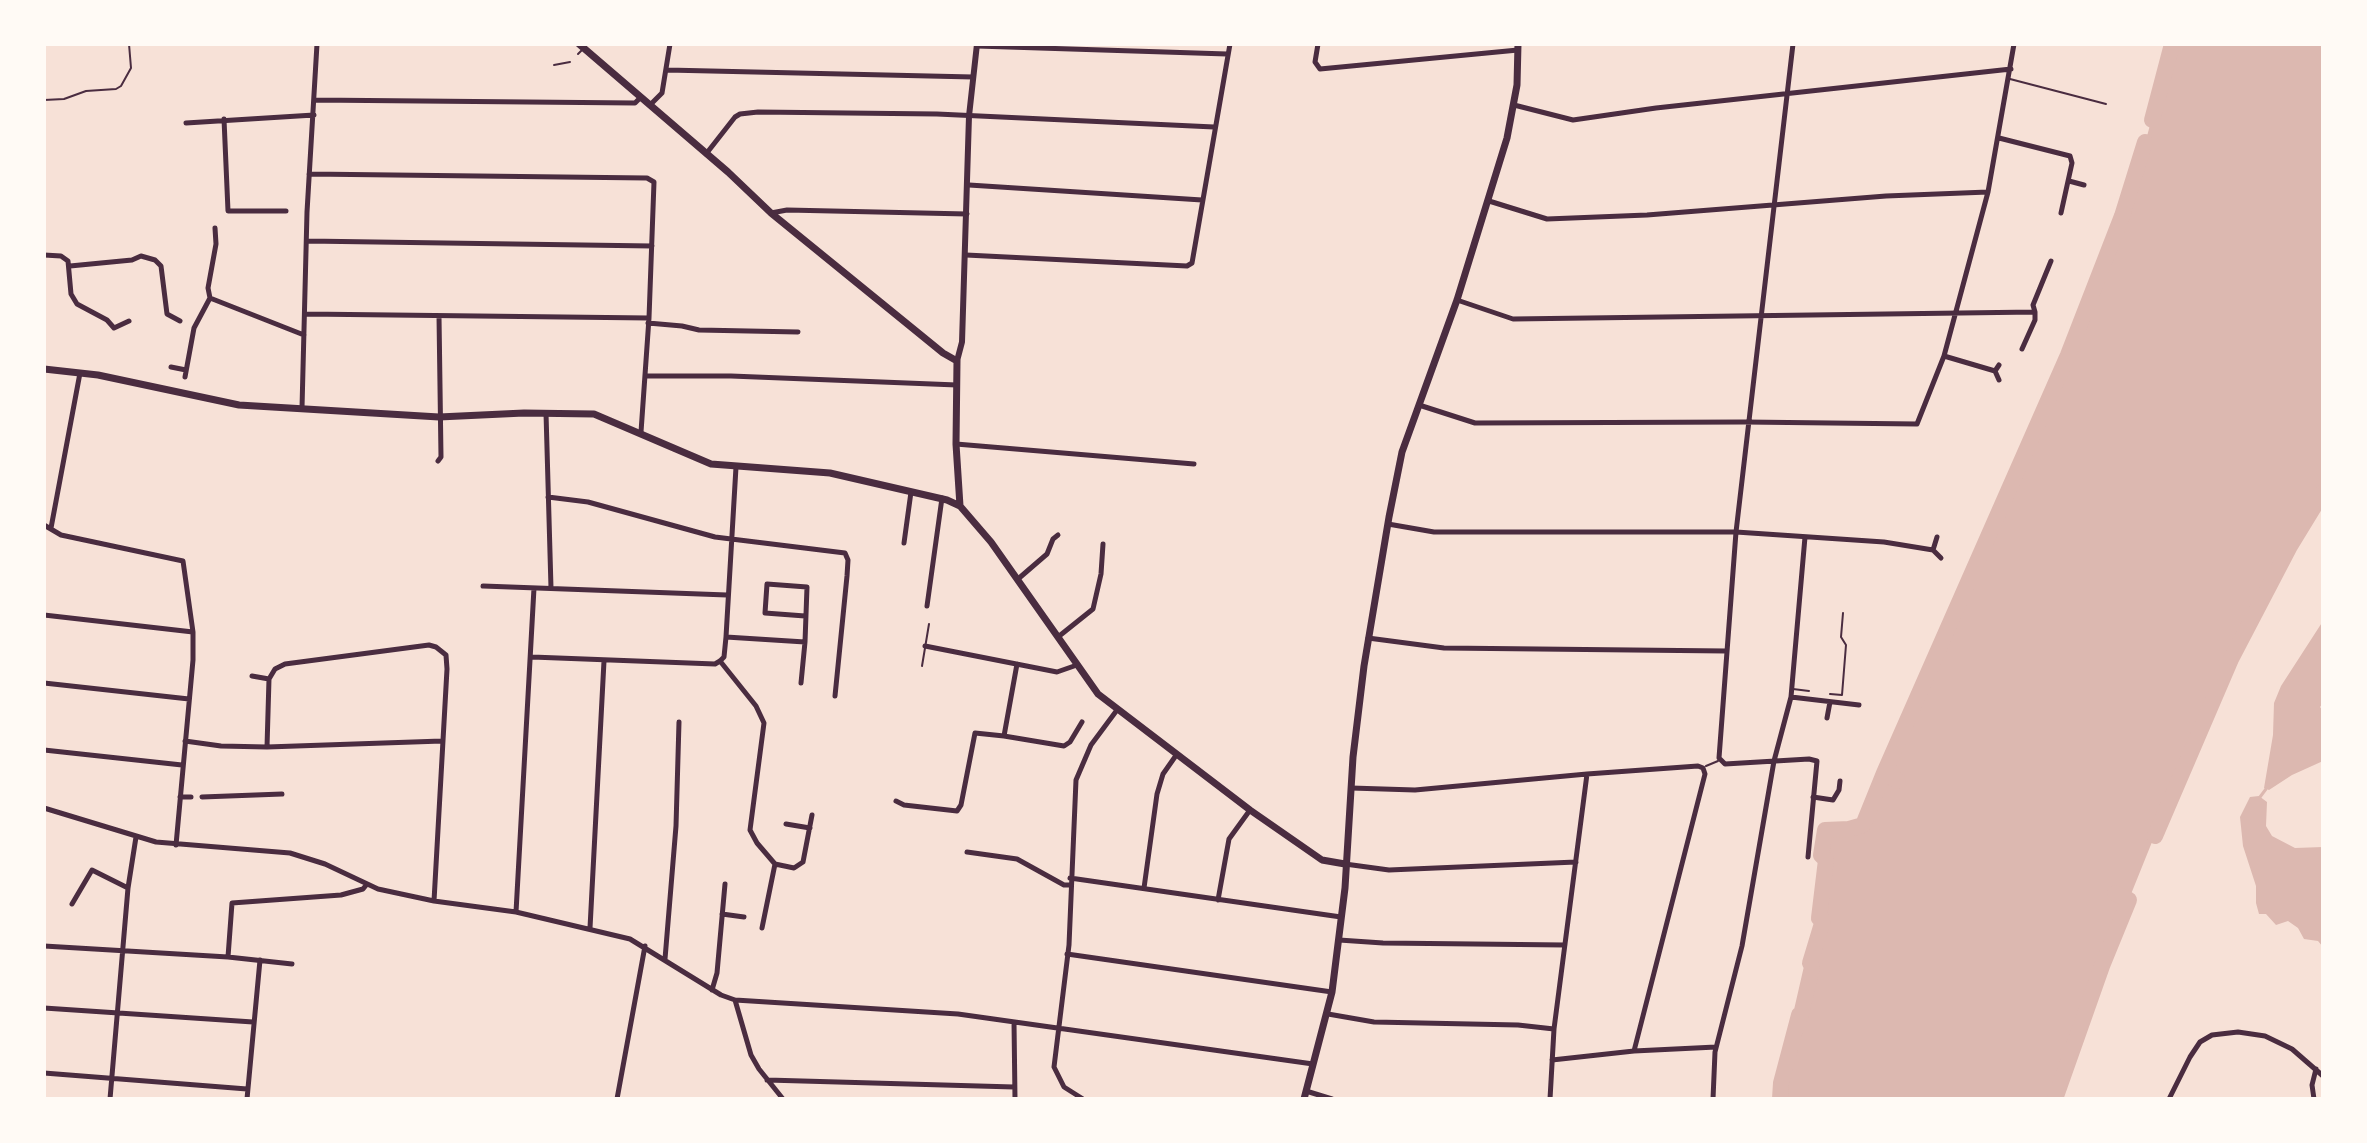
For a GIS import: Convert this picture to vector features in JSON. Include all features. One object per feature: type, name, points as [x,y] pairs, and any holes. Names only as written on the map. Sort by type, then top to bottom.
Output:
[{"type":"main road","points":[[1305,1095],[1332,992],[1342,917],[1350,788],[1368,638],[1402,452],[1489,201],[1514,105],[1518,47]]},
{"type":"main road","points":[[580,49],[641,97],[771,213],[943,353],[957,361],[956,444],[960,506]]},
{"type":"main road","points":[[44,369],[80,373],[239,405],[439,417],[594,414],[711,464],[830,473],[942,498],[960,506],[1018,579],[1098,694],[1250,810],[1322,860],[1345,864]]},
{"type":"street","points":[[302,408],[309,174],[317,44]]},
{"type":"street","points":[[650,105],[662,93],[670,44]]},
{"type":"street","points":[[966,255],[1187,266],[1192,263],[1230,44]]},
{"type":"street","points":[[1318,44],[1315,62],[1320,69],[1518,47]]},
{"type":"street","points":[[1793,44],[1736,532],[1719,760],[1725,764],[1817,761],[1808,857]]},
{"type":"street","points":[[1419,405],[1475,423],[1917,424],[1944,356],[1988,192],[2014,44]]},
{"type":"street","points":[[957,361],[962,342],[969,116],[977,45],[1227,54]]},
{"type":"street","points":[[1514,105],[1573,120],[2011,69]]},
{"type":"street","points":[[667,70],[973,77]]},
{"type":"street","points":[[314,100],[632,103],[641,97]]},
{"type":"street","points":[[705,154],[735,117],[746,113],[849,112],[1214,127]]},
{"type":"street","points":[[186,123],[314,115]]},
{"type":"street","points":[[224,119],[228,211],[286,211]]},
{"type":"street","points":[[1999,138],[2070,156],[2072,163],[2061,213]]},
{"type":"street","points":[[309,174],[647,178],[654,182],[641,432]]},
{"type":"street","points":[[2069,181],[2084,185]]},
{"type":"street","points":[[969,185],[1202,200]]},
{"type":"street","points":[[1489,201],[1547,219],[1988,192]]},
{"type":"street","points":[[771,213],[787,210],[968,214]]},
{"type":"street","points":[[171,367],[186,374],[194,328],[210,298],[208,288],[216,244],[215,228]]},
{"type":"street","points":[[307,241],[652,246]]},
{"type":"street","points":[[44,255],[61,256],[70,266],[71,294],[77,304],[107,320],[114,328],[129,321]]},
{"type":"street","points":[[70,266],[132,260],[141,256],[155,260],[161,266],[167,314],[180,321]]},
{"type":"street","points":[[2022,349],[2035,320],[2033,305],[2051,261]]},
{"type":"street","points":[[210,298],[304,335]]},
{"type":"street","points":[[1457,300],[1513,319],[2035,312]]},
{"type":"street","points":[[305,314],[649,321],[699,330],[798,332]]},
{"type":"street","points":[[438,461],[441,457],[439,316]]},
{"type":"street","points":[[1944,356],[1997,368],[1999,380]]},
{"type":"street","points":[[51,528],[80,373]]},
{"type":"street","points":[[645,376],[958,385]]},
{"type":"street","points":[[546,413],[551,588]]},
{"type":"street","points":[[956,444],[1194,464]]},
{"type":"street","points":[[532,657],[715,664],[720,661],[724,657],[726,637],[736,467]]},
{"type":"street","points":[[904,543],[911,492]]},
{"type":"street","points":[[548,497],[588,502],[730,540],[845,553],[848,568],[835,696]]},
{"type":"street","points":[[927,606],[942,498]]},
{"type":"street","points":[[1388,524],[1434,532],[1736,532],[1876,541],[1933,550],[1941,558]]},
{"type":"street","points":[[44,525],[61,535],[183,561],[193,632],[176,845]]},
{"type":"street","points":[[1018,579],[1047,554],[1058,535]]},
{"type":"street","points":[[1713,1099],[1716,1047],[1742,946],[1774,761],[1791,697],[1805,537]]},
{"type":"street","points":[[1933,550],[1937,537]]},
{"type":"street","points":[[1058,637],[1093,609],[1103,544]]},
{"type":"street","points":[[801,683],[807,587],[767,584],[765,613],[805,616]]},
{"type":"street","points":[[483,586],[727,595]]},
{"type":"street","points":[[516,912],[534,588]]},
{"type":"street","points":[[44,615],[193,632]]},
{"type":"street","points":[[726,637],[805,642]]},
{"type":"street","points":[[1368,638],[1444,648],[1726,651]]},
{"type":"street","points":[[267,747],[269,679],[275,669],[285,664],[429,645],[446,655],[434,901]]},
{"type":"street","points":[[925,646],[1057,672],[1077,665]]},
{"type":"street","points":[[590,928],[604,661]]},
{"type":"street","points":[[720,661],[762,716],[750,830],[757,843],[775,864],[794,868],[800,866],[805,858],[812,815]]},
{"type":"street","points":[[1004,736],[1017,664]]},
{"type":"street","points":[[252,676],[269,679]]},
{"type":"street","points":[[44,683],[189,699]]},
{"type":"street","points":[[1791,697],[1859,705]]},
{"type":"street","points":[[1827,718],[1830,702]]},
{"type":"street","points":[[1083,1099],[1064,1087],[1054,1067],[1067,954],[1076,780],[1091,745],[1117,710]]},
{"type":"street","points":[[665,959],[676,826],[679,722]]},
{"type":"street","points":[[896,801],[904,805],[957,811],[961,805],[975,733],[1064,746],[1082,722]]},
{"type":"street","points":[[185,741],[267,747],[442,741]]},
{"type":"street","points":[[44,750],[182,765]]},
{"type":"street","points":[[1144,888],[1157,794],[1163,774],[1177,754]]},
{"type":"street","points":[[1350,788],[1415,790],[1587,774],[1703,768],[1705,774],[1634,1051]]},
{"type":"street","points":[[1550,1099],[1554,1029],[1587,774]]},
{"type":"street","points":[[1813,797],[1833,800],[1840,781]]},
{"type":"street","points":[[202,797],[282,794]]},
{"type":"street","points":[[180,797],[191,797]]},
{"type":"street","points":[[44,808],[136,837],[176,845],[290,853],[325,864],[367,884],[434,901],[516,912],[590,928],[645,946],[712,990],[735,1000],[958,1014],[1314,1064]]},
{"type":"street","points":[[1218,900],[1229,839],[1250,810]]},
{"type":"street","points":[[786,824],[810,828]]},
{"type":"street","points":[[110,1099],[128,888],[136,837]]},
{"type":"street","points":[[967,852],[1017,859],[1064,885],[1070,881],[1144,888],[1342,917]]},
{"type":"street","points":[[1345,864],[1389,870],[1576,862]]},
{"type":"street","points":[[762,928],[775,864]]},
{"type":"street","points":[[72,904],[92,870],[128,888]]},
{"type":"street","points":[[228,957],[232,903],[341,895],[363,889],[367,884]]},
{"type":"street","points":[[712,990],[717,973],[725,884]]},
{"type":"street","points":[[722,914],[744,917]]},
{"type":"street","points":[[1339,940],[1565,945]]},
{"type":"street","points":[[44,946],[292,964]]},
{"type":"street","points":[[617,1099],[645,946]]},
{"type":"street","points":[[1067,954],[1332,992]]},
{"type":"street","points":[[247,1099],[260,960]]},
{"type":"street","points":[[735,1000],[751,1055],[783,1099]]},
{"type":"street","points":[[44,1008],[253,1022]]},
{"type":"street","points":[[1328,1014],[1374,1022],[1518,1025],[1554,1029]]},
{"type":"street","points":[[1014,1022],[1015,1099]]},
{"type":"street","points":[[2169,1099],[2200,1042],[2212,1035],[2238,1032],[2265,1036],[2292,1049],[2323,1076]]},
{"type":"street","points":[[1552,1060],[1634,1051],[1716,1047]]},
{"type":"street","points":[[2314,1099],[2312,1085],[2316,1068]]},
{"type":"street","points":[[44,1073],[247,1089]]},
{"type":"street","points":[[767,1080],[1014,1087]]},
{"type":"street","points":[[1305,1095],[1332,1099]]},
{"type":"lane","points":[[44,100],[64,99],[86,91],[121,86],[131,68],[129,44]]},
{"type":"lane","points":[[554,65],[570,62]]},
{"type":"lane","points":[[2009,79],[2106,104]]},
{"type":"lane","points":[[1830,694],[1842,695],[1846,645],[1841,637],[1843,613]]},
{"type":"lane","points":[[922,666],[929,624]]},
{"type":"lane","points":[[1791,688],[1809,691]]},
{"type":"lane","points":[[1703,768],[1719,760]]},
{"type":"shaded area","points":[[2172,44],[2323,44],[2323,492],[2290,546],[2231,659],[2175,785],[2102,966],[2055,1099],[1780,1099],[1781,1083],[1801,1015],[1812,967],[1810,963],[1822,921],[1819,918],[1826,860],[1821,855],[1825,830],[1856,828],[1863,825],[1867,818],[1925,675],[2091,299],[2140,162]]},
{"type":"shaded area","points":[[2323,621],[2323,703],[2320,707],[2323,711],[2323,761],[2269,790],[2264,788],[2273,735],[2274,703],[2281,686]]},
{"type":"shaded area","points":[[2259,796],[2267,802],[2266,826],[2272,836],[2295,848],[2323,847],[2323,947],[2318,941],[2304,939],[2298,928],[2288,921],[2276,925],[2266,914],[2259,914],[2256,886],[2243,846],[2240,817],[2250,797]]},
{"type":"waterway","points":[[2152,120],[2172,44]]},
{"type":"waterway","points":[[1898,781],[1884,773],[2068,355],[2122,216],[2145,142]]},
{"type":"waterway","points":[[2155,836],[2231,659],[2290,546],[2323,492]]},
{"type":"waterway","points":[[1780,1099],[1781,1083],[1801,1015],[1812,967],[1810,963],[1823,920],[1819,918],[1826,860],[1821,855],[1825,830],[1863,825],[1884,773],[1891,777]]},
{"type":"waterway","points":[[2260,797],[2266,789]]},
{"type":"waterway","points":[[2055,1099],[2129,900],[2115,893]]}]
